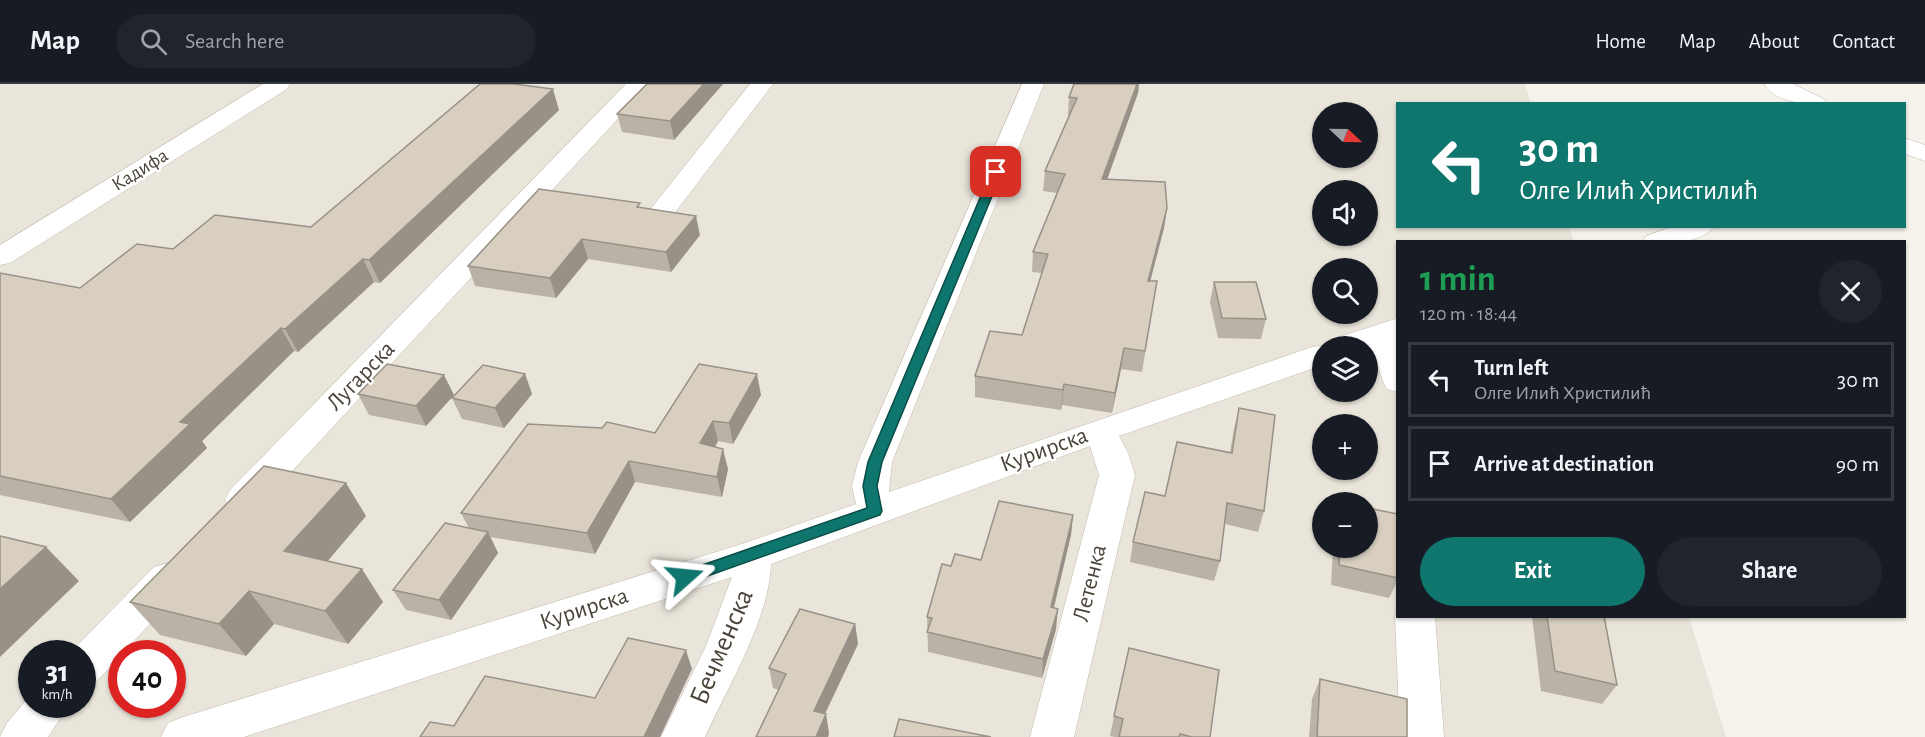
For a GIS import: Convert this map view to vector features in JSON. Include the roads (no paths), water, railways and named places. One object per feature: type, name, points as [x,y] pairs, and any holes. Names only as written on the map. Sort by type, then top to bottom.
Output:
[{"type":"street","name":"Кадифа","points":[[0,257],[279,84]]},
{"type":"street","name":"Лугарска","points":[[222,522],[639,84]]},
{"type":"street","points":[[658,217],[762,84]]},
{"type":"street","points":[[875,511],[870,486],[875,462],[1034,84]]},
{"type":"street","points":[[1775,84],[1812,102]]},
{"type":"street","points":[[1906,145],[1925,154]]},
{"type":"street","points":[[1906,160],[1925,154]]},
{"type":"street","points":[[1662,240],[1695,228]]},
{"type":"street","points":[[1374,336],[1389,331],[1396,370]]},
{"type":"street","name":"Курирска","points":[[183,737],[753,555],[1099,430],[1312,358]]},
{"type":"street","name":"Летенка","points":[[1052,737],[1117,474],[1111,453],[1099,430]]},
{"type":"street","name":"Бечменска","points":[[683,737],[747,598],[755,568],[753,555]]},
{"type":"street","points":[[96,653],[189,557]]},
{"type":"street","points":[[1415,618],[1422,737]]},
{"type":"street","points":[[22,737],[37,718]]}]
